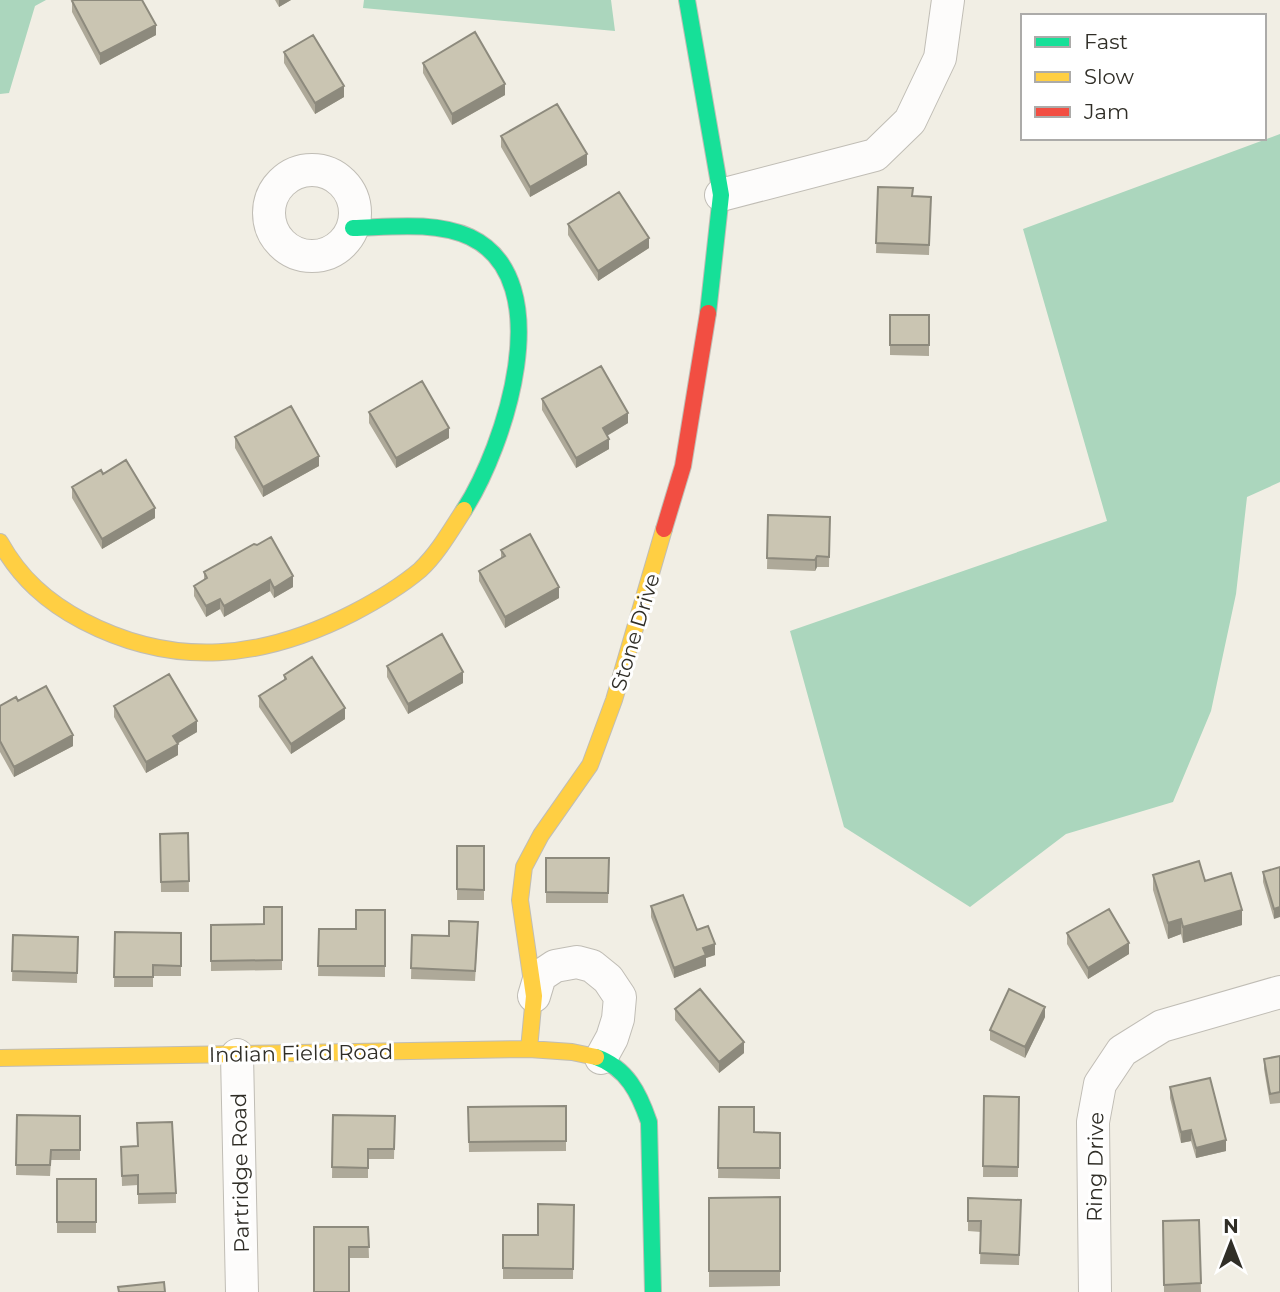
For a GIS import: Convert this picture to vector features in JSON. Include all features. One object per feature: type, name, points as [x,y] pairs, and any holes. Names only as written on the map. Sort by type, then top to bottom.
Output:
[{"type":"street","name":"Stone Drive","points":[[529,1049],[534,996],[520,900],[524,867],[541,835],[590,765],[596,751],[645,600],[683,466],[705,340],[720,195],[687,0]]},
{"type":"street","points":[[720,195],[874,155],[910,121],[940,58],[948,0]]},
{"type":"street","points":[[0,542],[7,557],[35,590],[60,610],[124,640],[152,649],[189,654],[265,648],[304,636],[345,618],[390,592],[429,561],[473,496],[498,442],[514,379],[520,324],[519,306],[512,282],[500,260],[481,243],[457,233],[433,228],[353,228]]},
{"type":"street","points":[[534,996],[540,976],[555,965],[577,962],[592,965],[608,979],[620,997],[618,1019],[601,1058]]},
{"type":"street","name":"Ring Drive","points":[[1095,1292],[1093,1122],[1100,1084],[1122,1052],[1162,1026],[1280,992]]},
{"type":"street","name":"Indian Field Road","points":[[0,1058],[529,1049],[577,1051],[601,1058],[635,1084],[649,1122],[653,1292]]},
{"type":"street","name":"Partridge Road","points":[[237,1055],[242,1292]]},
{"type":"green space","points":[[0,0],[46,0],[35,6],[9,93],[0,94]]},
{"type":"green space","points":[[364,0],[611,0],[615,31],[363,8]]},
{"type":"green space","points":[[1280,134],[1280,482],[1247,497],[1236,594],[1211,711],[1173,802],[1066,834],[970,907],[844,827],[790,631],[1107,521],[1023,229]]},
{"type":"building","points":[[142,0],[156,25],[100,54],[72,1]]},
{"type":"building","points":[[475,32],[505,84],[452,114],[423,63]]},
{"type":"building","points":[[313,35],[344,86],[315,103],[284,52]]},
{"type":"building","points":[[557,104],[587,154],[530,187],[501,136]]},
{"type":"building","points":[[878,187],[913,188],[912,196],[931,197],[929,245],[876,243]]},
{"type":"building","points":[[619,192],[649,238],[598,271],[568,224]]},
{"type":"building","points":[[890,315],[929,315],[929,345],[890,345]]},
{"type":"building","points":[[601,366],[628,413],[603,428],[609,439],[576,458],[542,399]]},
{"type":"building","points":[[422,381],[449,428],[396,458],[369,412]]},
{"type":"building","points":[[291,406],[319,456],[263,487],[235,437]]},
{"type":"building","points":[[126,460],[155,508],[102,539],[72,487],[101,470],[103,474]]},
{"type":"building","points":[[768,515],[830,517],[829,557],[817,556],[815,560],[767,558]]},
{"type":"building","points":[[530,534],[559,587],[505,617],[479,571],[505,556],[501,550]]},
{"type":"building","points":[[271,537],[293,576],[274,588],[270,580],[224,606],[220,599],[206,606],[194,586],[207,578],[204,572]]},
{"type":"building","points":[[442,634],[463,672],[408,704],[387,666]]},
{"type":"building","points":[[312,657],[345,708],[291,744],[259,696],[286,679],[284,675]]},
{"type":"building","points":[[169,674],[197,721],[173,736],[178,744],[146,762],[114,706]]},
{"type":"building","points":[[46,686],[73,735],[14,767],[0,741],[0,706],[16,697],[18,701]]},
{"type":"building","points":[[188,833],[189,881],[161,882],[160,834]]},
{"type":"building","points":[[457,846],[484,846],[484,890],[457,889]]},
{"type":"building","points":[[546,858],[609,858],[608,893],[546,892]]},
{"type":"building","points":[[1199,861],[1205,881],[1231,873],[1242,910],[1183,927],[1181,919],[1168,923],[1153,875]]},
{"type":"building","points":[[1280,867],[1280,907],[1274,909],[1263,872]]},
{"type":"building","points":[[683,895],[697,930],[708,926],[715,944],[703,948],[706,955],[674,968],[651,906]]},
{"type":"building","points":[[264,907],[282,907],[282,960],[211,961],[211,925],[264,924]]},
{"type":"building","points":[[1109,909],[1129,943],[1088,968],[1067,933]]},
{"type":"building","points":[[356,910],[385,910],[385,966],[318,966],[319,929],[356,929]]},
{"type":"building","points":[[449,921],[478,922],[475,971],[411,968],[412,935],[449,936]]},
{"type":"building","points":[[115,932],[181,933],[181,966],[153,965],[153,977],[114,977]]},
{"type":"building","points":[[13,935],[78,937],[77,973],[12,971]]},
{"type":"building","points":[[700,989],[744,1042],[719,1062],[675,1009]]},
{"type":"building","points":[[1009,989],[1045,1007],[1025,1047],[990,1030]]},
{"type":"building","points":[[1280,1056],[1280,1092],[1270,1094],[1264,1059]]},
{"type":"building","points":[[1210,1078],[1226,1140],[1196,1148],[1191,1130],[1181,1132],[1170,1087]]},
{"type":"building","points":[[984,1096],[1019,1097],[1018,1167],[983,1166]]},
{"type":"building","points":[[566,1106],[566,1141],[469,1142],[468,1107]]},
{"type":"building","points":[[719,1107],[754,1107],[754,1132],[780,1133],[780,1168],[718,1168]]},
{"type":"building","points":[[17,1115],[80,1116],[80,1150],[51,1150],[50,1165],[16,1165]]},
{"type":"building","points":[[333,1115],[395,1116],[394,1149],[368,1149],[368,1168],[332,1167]]},
{"type":"building","points":[[172,1122],[176,1193],[138,1194],[138,1175],[122,1176],[121,1147],[138,1146],[137,1123]]},
{"type":"building","points":[[57,1179],[96,1179],[96,1222],[57,1222]]},
{"type":"building","points":[[780,1197],[780,1271],[709,1271],[709,1198]]},
{"type":"building","points":[[968,1198],[1021,1200],[1019,1255],[980,1253],[981,1221],[968,1221]]},
{"type":"building","points":[[538,1204],[574,1205],[573,1269],[503,1268],[503,1235],[538,1235]]},
{"type":"building","points":[[1199,1220],[1201,1283],[1164,1285],[1163,1221]]},
{"type":"building","points":[[314,1227],[368,1227],[369,1247],[349,1247],[349,1292],[314,1292]]},
{"type":"building","points":[[164,1282],[165,1292],[119,1292],[118,1287]]},
{"type":"traffic: fast","points":[[687,0],[721,195],[708,313]]},
{"type":"traffic: fast","points":[[353,228],[427,227],[470,237],[498,259],[513,289],[519,326],[516,366],[507,408],[495,447],[464,510]]},
{"type":"traffic: fast","points":[[596,1057],[624,1075],[641,1101],[649,1122],[653,1292]]},
{"type":"traffic: slow","points":[[0,542],[16,567],[36,588],[83,621],[117,636],[151,646],[185,652],[219,652],[286,640],[319,629],[379,599],[427,563],[464,510]]},
{"type":"traffic: slow","points":[[529,1049],[534,996],[520,900],[524,867],[541,835],[590,765],[614,700],[664,529]]},
{"type":"traffic: slow","points":[[0,1058],[529,1049],[572,1052],[596,1057]]},
{"type":"traffic: jam","points":[[664,529],[683,466],[708,313]]}]
